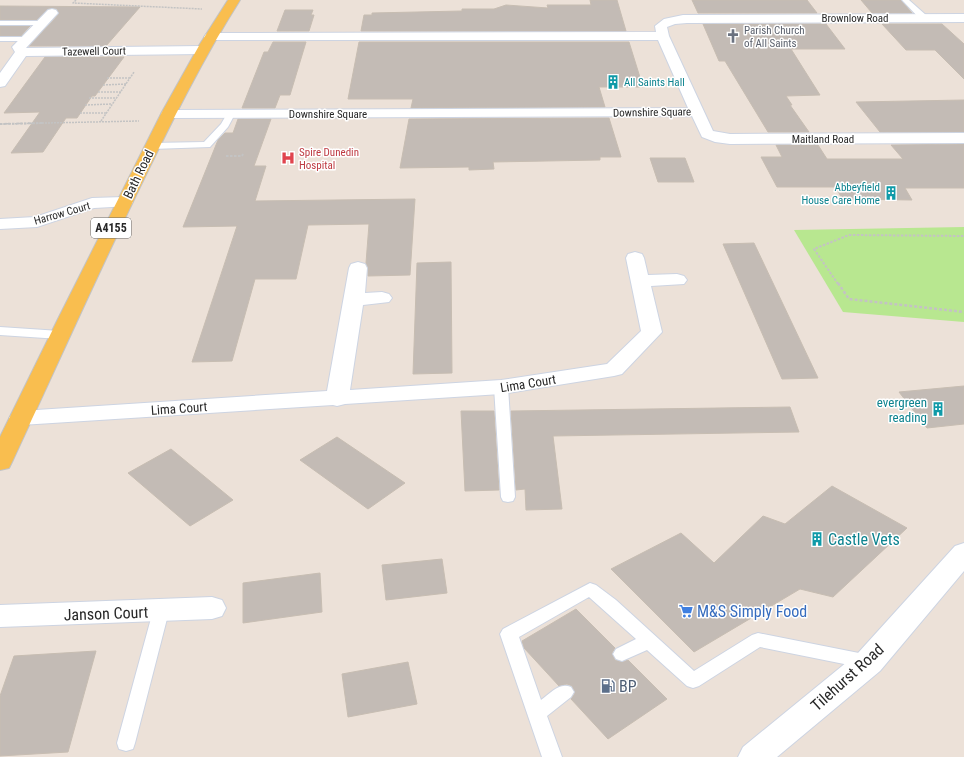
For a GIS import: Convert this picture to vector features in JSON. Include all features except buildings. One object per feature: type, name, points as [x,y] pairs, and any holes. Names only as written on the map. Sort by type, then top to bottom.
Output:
[{"type":"main road","name":"Bath Road","points":[[0,462],[124,202],[168,114],[207,43],[234,0]]},
{"type":"street","points":[[0,83],[24,46],[52,13]]},
{"type":"street","name":"Brownlow Road","points":[[663,36],[661,26],[666,22],[675,19],[964,18]]},
{"type":"street","points":[[207,43],[663,36]]},
{"type":"street","name":"Downshire Square","points":[[168,114],[696,112],[663,36]]},
{"type":"street","name":"Tazewell Court","points":[[24,46],[149,50],[207,43]]},
{"type":"street","name":"Maitland Road","points":[[696,112],[707,134],[715,137],[730,139],[964,138]]},
{"type":"street","name":"Harrow Court","points":[[0,224],[37,222],[92,203],[124,202]]},
{"type":"street","name":"Lima Court","points":[[21,418],[337,399],[501,387],[614,369],[652,332],[635,258]]},
{"type":"street","points":[[337,399],[358,268]]},
{"type":"street","points":[[640,281],[677,280]]},
{"type":"street","points":[[354,300],[382,298]]},
{"type":"street","name":"Tilehurst Road","points":[[754,757],[869,662],[964,553]]},
{"type":"street","name":"Janson Court","points":[[0,616],[212,608]]},
{"type":"lane","points":[[905,0],[924,18]]},
{"type":"lane","points":[[0,23],[42,23]]},
{"type":"lane","points":[[0,39],[24,46]]},
{"type":"lane","points":[[152,146],[207,145],[225,125],[231,114]]},
{"type":"lane","points":[[0,331],[60,335]]},
{"type":"lane","points":[[501,387],[508,497]]},
{"type":"lane","points":[[552,757],[509,634],[590,590],[610,605],[693,681],[758,640],[869,662]]},
{"type":"lane","points":[[126,743],[161,611]]},
{"type":"lane","points":[[622,654],[649,641]]},
{"type":"lane","points":[[536,714],[565,692]]},
{"type":"path","points":[[76,0],[73,3],[209,9]]},
{"type":"path","points":[[101,122],[149,50]]},
{"type":"path","points":[[107,78],[130,78]]},
{"type":"path","points":[[102,85],[126,84]]},
{"type":"path","points":[[98,92],[121,92]]},
{"type":"path","points":[[89,98],[117,98]]},
{"type":"path","points":[[86,105],[113,104]]},
{"type":"path","points":[[80,113],[107,113]]},
{"type":"path","points":[[0,124],[141,120]]},
{"type":"path","points":[[964,236],[849,235],[814,249],[849,299],[964,312]]},
{"type":"green space","points":[[964,227],[964,322],[843,312],[794,230]]},
{"type":"place","name":"Parish Church of All Saints","points":[[733,36]]},
{"type":"place","name":"All Saints Hall","points":[[613,82]]},
{"type":"place","name":"Spire Dunedin Hospital","points":[[288,158]]},
{"type":"place","name":"Abbeyfield House Care Home","points":[[891,193]]},
{"type":"place","name":"evergreen reading","points":[[938,409]]},
{"type":"place","name":"Castle Vets","points":[[817,539]]},
{"type":"place","name":"M&S Simply Food","points":[[686,611]]},
{"type":"place","name":"BP","points":[[608,686]]}]
